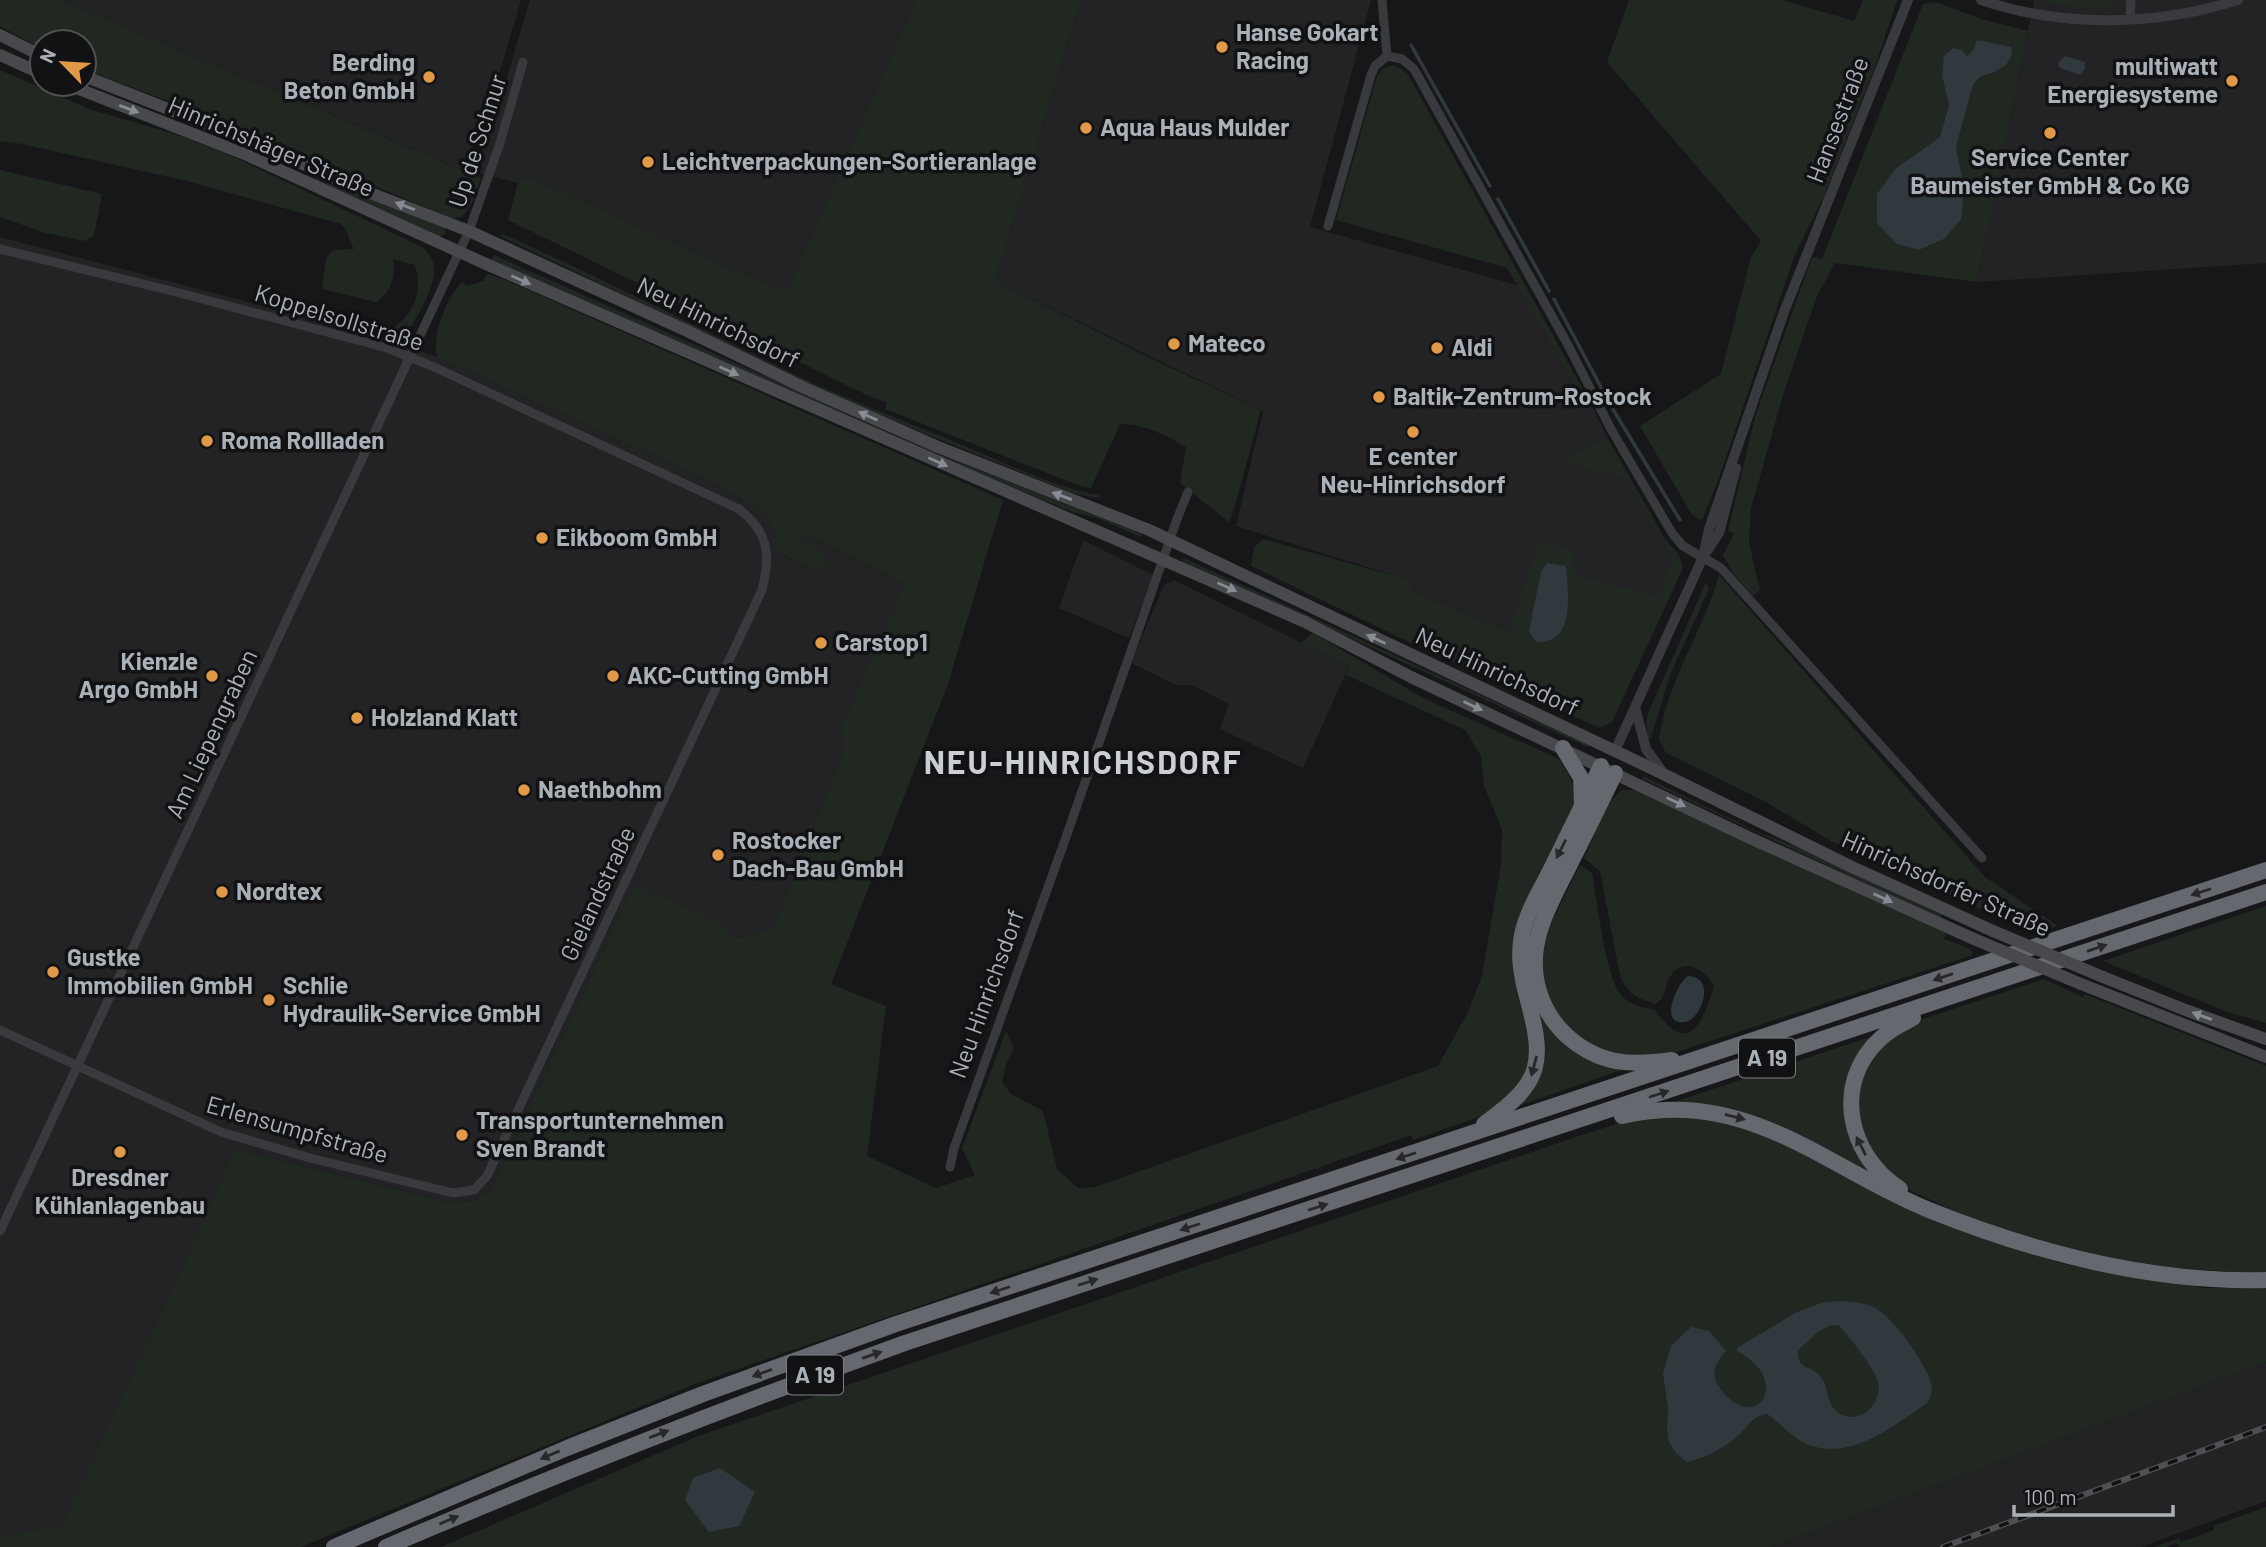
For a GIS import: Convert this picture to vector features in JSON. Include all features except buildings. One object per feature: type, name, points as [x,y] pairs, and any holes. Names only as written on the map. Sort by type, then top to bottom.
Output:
[{"type":"highway","points":[[1563,748],[1581,778],[1583,796],[1580,810]]},
{"type":"highway","points":[[1471,1134],[1518,1098],[1531,1080],[1538,1042],[1521,973],[1522,936],[1531,908],[1580,810],[1608,769]]},
{"type":"highway","points":[[1608,769],[1538,932],[1534,965],[1541,998],[1552,1018],[1569,1038],[1609,1060],[1636,1065],[1716,1053]]},
{"type":"highway","name":"A 19","points":[[334,1547],[567,1448],[896,1324],[2266,870]]},
{"type":"highway","name":"A 19","points":[[386,1547],[579,1465],[821,1373],[2266,892]]},
{"type":"highway","points":[[1951,1217],[1895,1185],[1872,1165],[1854,1133],[1851,1094],[1864,1058],[1881,1038],[1899,1025],[1963,993]]},
{"type":"highway","points":[[1571,1123],[1605,1121],[1630,1113],[1671,1110],[1723,1114],[1775,1131],[1888,1191],[2018,1242],[2115,1267],[2182,1277],[2266,1280]]},
{"type":"main road","points":[[0,35],[28,50]]},
{"type":"main road","points":[[0,55],[28,68]]},
{"type":"main road","name":"Hinrichshäger Straße","points":[[98,81],[250,141]]},
{"type":"main road","name":"Hinrichshäger Straße","points":[[98,97],[247,155],[458,252]]},
{"type":"main road","name":"Neu Hinrichsdorf","points":[[250,141],[365,191],[469,231],[926,442],[1170,540],[1615,751]]},
{"type":"main road","name":"Neu Hinrichsdorf","points":[[458,252],[1141,548],[1333,635],[1402,672],[1608,769]]},
{"type":"main road","points":[[1141,548],[1155,550],[1164,547],[1170,540]]},
{"type":"main road","points":[[1164,559],[1187,548]]},
{"type":"main road","points":[[1608,769],[1615,751]]},
{"type":"main road","name":"Hinrichsdorfer Straße","points":[[1615,751],[1852,867],[1993,931],[2188,1011],[2266,1039]]},
{"type":"main road","name":"Hinrichsdorfer Straße","points":[[1608,769],[1750,838],[1974,939],[2266,1058]]},
{"type":"street","points":[[1382,0],[1387,56]]},
{"type":"street","name":"Hansestraße","points":[[1703,557],[1709,529],[1767,358],[1908,0]]},
{"type":"street","points":[[1981,0],[2054,18],[2130,19],[2177,15],[2238,0]]},
{"type":"street","points":[[2130,19],[2131,0]]},
{"type":"street","points":[[1328,226],[1371,75],[1375,66],[1387,56]]},
{"type":"street","points":[[1387,56],[1402,59],[1414,69],[1650,498],[1672,533],[1683,546],[1721,568],[1982,858]]},
{"type":"street","name":"Up de Schnur","points":[[458,252],[469,231],[496,156],[523,62]]},
{"type":"street","name":"Koppelsollstraße","points":[[0,249],[387,348],[722,500],[750,518],[760,531]]},
{"type":"street","name":"Am Liepengraben","points":[[0,1231],[458,252]]},
{"type":"street","name":"Neu Hinrichsdorf","points":[[950,1167],[954,1148],[1188,492]]},
{"type":"street","name":"Gielandstraße","points":[[474,1190],[487,1176],[762,590],[768,560],[760,531]]},
{"type":"street","points":[[1615,751],[1703,557]]},
{"type":"street","points":[[1635,707],[1645,746],[1665,775]]},
{"type":"street","name":"Erlensumpfstraße","points":[[0,1030],[191,1119],[243,1140],[453,1194],[474,1190]]},
{"type":"shaded area","points":[[0,0],[61,0],[481,178],[472,203],[462,217],[453,218],[228,124],[98,74],[98,28],[28,28],[28,41],[0,26]]},
{"type":"shaded area","points":[[61,0],[521,0],[500,71],[463,170]]},
{"type":"shaded area","points":[[530,0],[916,0],[787,290],[738,272],[527,176],[518,183],[475,172]]},
{"type":"shaded area","points":[[916,0],[1081,0],[995,281],[1261,410],[1229,522],[1180,483],[1186,447],[1154,431],[1120,424],[1091,488],[1080,486],[885,409],[887,402],[871,397],[508,220],[518,183],[527,176],[738,272],[787,290]]},
{"type":"shaded area","points":[[1081,0],[1371,0],[1310,227],[1517,285],[1581,397],[1575,410],[1590,402],[1607,437],[1560,461],[1626,479],[1672,558],[1661,599],[1576,575],[1510,632],[1410,590],[1412,581],[1236,526],[1263,411],[995,281]]},
{"type":"shaded area","points":[[1629,0],[1782,0],[1854,21],[1863,0],[1897,0],[1876,64],[1824,196],[1794,257],[1720,475],[1702,520],[1692,515],[1640,426],[1721,374],[1751,257],[1761,241],[1607,62]]},
{"type":"shaded area","points":[[2030,0],[2117,0],[2117,3],[2111,8],[2057,5]]},
{"type":"shaded area","points":[[2117,0],[2266,0],[2266,263],[1977,282],[2034,1],[2057,5],[2117,3]]},
{"type":"shaded area","points":[[1936,2],[1981,19],[2028,31],[1977,282],[1835,263],[1817,296],[1784,392],[1751,508],[1749,543],[1760,590],[1753,596],[1733,573],[1723,555],[1734,534],[1728,531],[1755,417],[1812,257],[1822,259],[1923,4]],"holes":[[[1973,50],[1994,72],[1980,77],[1973,85],[1956,147],[1964,188],[1944,239],[1919,250],[1897,244],[1895,169],[1940,137],[1949,105],[1942,76]]]},
{"type":"shaded area","points":[[1977,40],[2011,47],[2012,55],[2006,65],[1980,77],[1973,85],[1956,147],[1964,188],[1961,219],[1944,239],[1919,250],[1897,244],[1877,223],[1877,194],[1895,169],[1940,137],[1949,105],[1942,76],[1944,56],[1953,48],[1962,50],[1967,56]]},
{"type":"shaded area","points":[[2065,56],[2085,62],[2085,69],[2080,75],[2060,68],[2058,63]]},
{"type":"shaded area","points":[[1394,65],[1407,73],[1590,402],[1575,411],[1576,400],[1581,397],[1507,268],[1336,220],[1377,76],[1384,68]]},
{"type":"shaded area","points":[[0,70],[28,82],[28,98],[64,98],[89,109],[175,134],[232,156],[424,248],[434,266],[429,291],[420,311],[401,336],[395,341],[382,337],[400,323],[412,307],[418,288],[415,265],[393,259],[391,284],[376,302],[322,289],[326,258],[333,250],[354,249],[341,224],[187,181],[0,141]]},
{"type":"shaded area","points":[[0,170],[102,194],[94,235],[85,241],[46,233],[0,217]]},
{"type":"shaded area","points":[[300,174],[439,225],[445,228],[445,233],[438,236]]},
{"type":"shaded area","points":[[503,234],[818,385],[1023,471],[1062,486],[1099,495],[1099,498],[1075,494],[869,411],[500,236]]},
{"type":"shaded area","points":[[0,237],[382,337],[437,357],[718,485],[755,507],[778,532],[779,553],[814,569],[828,565],[821,548],[801,540],[805,533],[907,583],[842,725],[843,753],[774,927],[742,937],[728,935],[634,885],[491,1190],[475,1200],[448,1202],[234,1149],[190,1251],[62,1527],[0,1536]]},
{"type":"shaded area","points":[[494,255],[938,454],[1142,534],[1141,537],[936,457],[491,261]]},
{"type":"shaded area","points":[[487,274],[1003,500],[948,684],[831,984],[886,1006],[867,1156],[936,1188],[975,1175],[962,1148],[1006,1031],[1014,1049],[1006,1064],[1002,1082],[1011,1094],[1043,1111],[1057,1169],[1078,1188],[1095,1187],[1438,1066],[1468,1012],[1482,976],[1501,865],[1502,829],[1484,786],[1481,756],[1465,730],[1346,675],[1349,666],[1301,643],[1313,633],[1425,699],[1553,756],[1560,761],[1569,775],[1575,806],[1523,908],[1533,1051],[1525,1080],[1489,1113],[1413,1140],[1412,1135],[695,1384],[301,1547],[0,1547],[0,1536],[62,1526],[190,1251],[234,1149],[448,1202],[475,1200],[491,1190],[634,885],[722,924],[728,935],[742,937],[774,927],[843,753],[842,725],[906,583],[805,533],[801,540],[821,548],[829,565],[814,569],[778,552],[778,532],[755,507],[718,485],[437,357],[438,327],[451,298],[462,282],[467,286],[483,281]]},
{"type":"shaded area","points":[[1607,437],[1665,539],[1679,555],[1683,568],[1612,722],[1600,728],[1411,643],[1251,566],[1254,547],[1263,539],[1413,581],[1410,590],[1510,632],[1538,541],[1574,549],[1571,565],[1578,568],[1577,575],[1661,598],[1671,558],[1626,479],[1559,461]]},
{"type":"shaded area","points":[[1083,540],[1153,575],[1129,638],[1059,608]]},
{"type":"shaded area","points":[[1184,558],[1589,745],[1588,747],[1182,561]]},
{"type":"shaded area","points":[[1547,563],[1566,566],[1567,615],[1558,635],[1549,641],[1536,642],[1529,631],[1541,572]]},
{"type":"shaded area","points":[[1719,575],[1985,877],[2058,926],[2036,933],[1908,877],[1831,841],[1764,801],[1666,753],[1659,740],[1663,718]]},
{"type":"shaded area","points":[[1174,580],[1349,666],[1303,768],[1220,729],[1229,704],[1192,685],[1176,685],[1131,663],[1164,585]]},
{"type":"shaded area","points":[[1706,582],[1709,589],[1670,675],[1651,738],[1648,739],[1646,722],[1649,711]]},
{"type":"shaded area","points":[[1643,776],[1758,832],[1810,852],[1942,915],[1940,918],[1642,779]]},
{"type":"shaded area","points":[[1622,790],[1635,790],[1946,933],[1944,939],[1970,949],[1973,955],[1651,1059],[1613,1056],[1577,1038],[1546,999],[1539,963],[1546,934],[1580,865],[1592,873],[1611,972],[1621,995],[1628,1002],[1655,1010],[1677,1032],[1686,1033],[1693,1030],[1705,1012],[1714,986],[1701,971],[1684,966],[1672,974],[1662,998],[1656,1004],[1634,995],[1620,976],[1600,871],[1584,858],[1605,812]]},
{"type":"shaded area","points":[[1542,902],[1530,936],[1543,1011],[1627,1068],[1521,1105],[1540,1070],[1526,973],[1529,925]]},
{"type":"shaded area","points":[[2266,906],[2266,1023],[2230,1013],[2103,961]]},
{"type":"shaded area","points":[[1688,976],[1697,978],[1702,983],[1703,999],[1691,1020],[1677,1021],[1671,1011],[1672,1003],[1679,987]]},
{"type":"shaded area","points":[[2044,979],[2083,997],[2085,994],[2266,1066],[2266,1274],[2148,1266],[2065,1249],[1975,1221],[1912,1191],[1883,1170],[1859,1133],[1856,1093],[1876,1049],[1911,1023]]},
{"type":"shaded area","points":[[1873,1036],[1847,1078],[1843,1096],[1849,1138],[1860,1159],[1879,1180],[1813,1145],[1665,1105]]},
{"type":"shaded area","points":[[1703,1116],[1748,1126],[1947,1226],[2063,1264],[2203,1288],[2266,1288],[2266,1362],[1771,1547],[441,1547],[698,1436],[1632,1119]]},
{"type":"shaded area","points":[[1846,1301],[1863,1304],[1873,1307],[1889,1319],[1914,1350],[1926,1371],[1932,1388],[1928,1402],[1900,1422],[1852,1446],[1835,1449],[1801,1441],[1767,1414],[1755,1418],[1736,1438],[1709,1454],[1687,1462],[1676,1453],[1669,1442],[1663,1373],[1671,1346],[1691,1327],[1709,1331],[1726,1351],[1716,1367],[1718,1385],[1731,1400],[1743,1407],[1754,1406],[1762,1400],[1766,1390],[1764,1377],[1755,1364],[1737,1351],[1737,1348],[1797,1312],[1824,1302]],"holes":[[[1831,1325],[1838,1325],[1860,1352],[1878,1381],[1877,1399],[1859,1416],[1851,1417],[1835,1410],[1823,1380],[1816,1372],[1802,1364],[1798,1357],[1798,1350],[1818,1332]]]},
{"type":"shaded area","points":[[2266,1362],[2266,1501],[2141,1547],[1771,1547]]},
{"type":"shaded area","points":[[720,1468],[755,1492],[739,1526],[709,1532],[685,1500],[693,1478]]},
{"type":"shaded area","points":[[2266,1507],[2266,1547],[2181,1547],[2176,1543],[2166,1547],[2154,1547],[2179,1538],[2181,1542],[2214,1530],[2213,1526]]},
{"type":"waterway","points":[[1411,45],[1490,186]]},
{"type":"waterway","points":[[1498,199],[1549,291]]},
{"type":"waterway","points":[[1554,299],[1604,393]]},
{"type":"waterway","points":[[1608,401],[1680,520]]},
{"type":"railway","points":[[1943,1547],[2266,1427]]},
{"type":"place","name":"Hanse Gokart Racing","points":[[1222,47]]},
{"type":"place","name":"Berding Beton GmbH","points":[[429,77]]},
{"type":"place","name":"multiwatt Energiesysteme","points":[[2232,81]]},
{"type":"place","name":"Aqua Haus Mulder","points":[[1086,128]]},
{"type":"place","name":"Service Center Baumeister GmbH & Co KG","points":[[2050,133]]},
{"type":"place","name":"Leichtverpackungen-Sortieranlage","points":[[648,162]]},
{"type":"place","name":"Mateco","points":[[1174,344]]},
{"type":"place","name":"Aldi","points":[[1437,348]]},
{"type":"place","name":"Baltik-Zentrum-Rostock","points":[[1379,397]]},
{"type":"place","name":"E center Neu-Hinrichsdorf","points":[[1413,432]]},
{"type":"place","name":"Roma Rollladen","points":[[207,441]]},
{"type":"place","name":"Eikboom GmbH","points":[[542,538]]},
{"type":"place","name":"Carstop1","points":[[821,643]]},
{"type":"place","name":"Kienzle Argo GmbH","points":[[212,676]]},
{"type":"place","name":"AKC-Cutting GmbH","points":[[613,676]]},
{"type":"place","name":"Holzland Klatt","points":[[357,718]]},
{"type":"place","name":"Naethbohm","points":[[524,790]]},
{"type":"place","name":"Rostocker Dach-Bau GmbH","points":[[718,855]]},
{"type":"place","name":"Nordtex","points":[[222,892]]},
{"type":"place","name":"Gustke Immobilien GmbH","points":[[53,972]]},
{"type":"place","name":"Schlie Hydraulik-Service GmbH","points":[[269,1000]]},
{"type":"place","name":"Transportunternehmen Sven Brandt","points":[[462,1135]]},
{"type":"place","name":"Dresdner Kühlanlagenbau","points":[[120,1152]]},
{"type":"district","name":"NEU-HINRICHSDORF","points":[[1083,763]]}]
